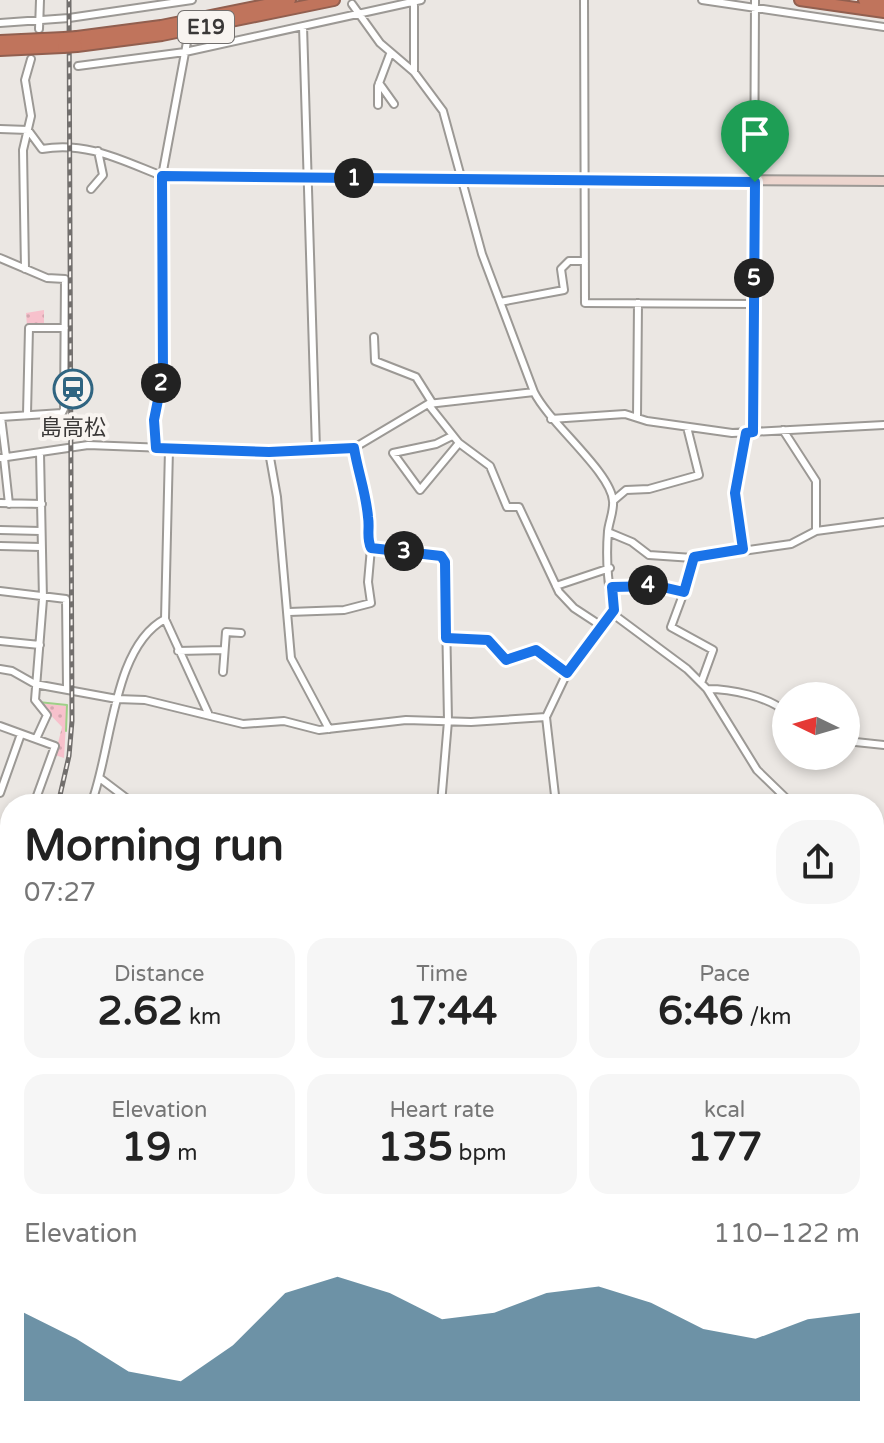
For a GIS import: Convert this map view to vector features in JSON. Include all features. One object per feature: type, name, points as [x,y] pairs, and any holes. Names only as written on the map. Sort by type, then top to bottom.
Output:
[{"type":"highway","name":"E19","points":[[77,41],[290,0]]},
{"type":"highway","name":"E19","points":[[0,50],[174,33],[334,0]]},
{"type":"highway","points":[[800,0],[884,12]]},
{"type":"highway","points":[[864,0],[884,2]]},
{"type":"highway","name":"E19","points":[[0,41],[63,42]]},
{"type":"street","points":[[39,29],[42,19],[40,0]]},
{"type":"street","points":[[129,0],[130,10]]},
{"type":"street","points":[[0,23],[130,10],[193,0],[192,10]]},
{"type":"street","points":[[414,0],[414,72]]},
{"type":"street","points":[[78,66],[185,52],[421,0]]},
{"type":"street","points":[[584,0],[585,303],[754,304]]},
{"type":"street","points":[[702,0],[884,27]]},
{"type":"street","points":[[743,549],[735,493],[750,433],[754,304],[755,0]]},
{"type":"street","points":[[352,4],[390,54],[414,72],[443,111],[500,302],[534,392],[551,419],[596,468],[613,501],[608,532],[610,568],[614,610],[621,623],[687,669],[704,686],[757,770],[782,794]]},
{"type":"street","points":[[303,26],[316,449]]},
{"type":"street","points":[[156,448],[154,420],[163,375],[162,176],[187,42]]},
{"type":"street","points":[[378,105],[379,83],[390,54]]},
{"type":"street","points":[[25,269],[23,150],[30,104],[25,80],[31,59]]},
{"type":"street","points":[[379,83],[394,104]]},
{"type":"street","points":[[0,129],[28,130]]},
{"type":"street","points":[[28,130],[42,149],[67,144],[98,151],[162,176],[884,181]]},
{"type":"street","points":[[91,189],[103,175],[98,151]]},
{"type":"street","points":[[0,258],[47,278],[65,279],[64,409],[62,413],[1,417],[9,504]]},
{"type":"street","points":[[500,302],[564,290],[561,269],[569,261],[585,261]]},
{"type":"street","points":[[637,417],[638,303]]},
{"type":"street","points":[[27,414],[29,328],[65,328]]},
{"type":"street","points":[[374,337],[375,361],[416,377],[452,436],[490,466],[507,507],[519,507],[556,586],[574,608],[603,627]]},
{"type":"street","points":[[3,458],[88,445],[269,452],[354,448],[430,404],[534,392]]},
{"type":"street","points":[[551,419],[614,413],[687,427],[750,433],[884,425]]},
{"type":"street","points":[[613,501],[626,490],[649,489],[699,475],[687,427]]},
{"type":"street","points":[[783,430],[814,476],[816,531]]},
{"type":"street","points":[[452,436],[436,444],[393,453],[420,490],[459,443]]},
{"type":"street","points":[[289,612],[344,610],[371,603],[368,582],[371,548],[367,539],[369,521],[354,448]]},
{"type":"street","points":[[169,449],[165,619],[208,714]]},
{"type":"street","points":[[269,452],[289,612],[291,658],[329,729]]},
{"type":"street","points":[[36,739],[47,715],[35,700],[43,599],[40,453]]},
{"type":"street","points":[[0,503],[42,504]]},
{"type":"street","points":[[608,532],[632,542],[649,555],[694,557],[791,544],[816,531],[884,522]]},
{"type":"street","points":[[0,530],[40,531]]},
{"type":"street","points":[[0,546],[41,547]]},
{"type":"street","points":[[371,548],[441,556],[445,562],[448,721],[442,794]]},
{"type":"street","points":[[694,557],[671,627],[713,650],[704,686]]},
{"type":"street","points":[[556,586],[610,568]]},
{"type":"street","points":[[612,587],[658,586],[684,592]]},
{"type":"street","points":[[0,591],[43,599],[66,599],[67,688]]},
{"type":"street","points":[[555,794],[546,717],[567,673],[614,610]]},
{"type":"street","points":[[95,794],[131,653],[156,624],[165,619]]},
{"type":"street","points":[[223,672],[226,632],[241,633]]},
{"type":"street","points":[[446,638],[488,640],[506,660],[536,650],[567,673]]},
{"type":"street","points":[[0,641],[40,645]]},
{"type":"street","points":[[178,651],[224,650]]},
{"type":"street","points":[[0,669],[12,671],[35,684],[117,699],[145,700],[243,724],[284,721],[319,730],[406,720],[546,717]]},
{"type":"street","points":[[704,686],[772,702]]},
{"type":"street","points":[[0,726],[55,746],[38,794]]},
{"type":"street","points":[[0,793],[21,734]]},
{"type":"street","points":[[860,742],[884,745]]},
{"type":"street","points":[[101,779],[121,794]]},
{"type":"shaded area","points":[[44,310],[44,326],[27,326],[26,313]]},
{"type":"shaded area","points":[[39,703],[67,706],[64,758],[55,755],[62,727]]},
{"type":"waterway","points":[[22,677],[21,680],[30,685]]},
{"type":"waterway","points":[[38,702],[67,705],[66,731]]},
{"type":"railway","points":[[60,794],[69,756],[72,721],[69,0]]},
{"type":"place","name":"島高松","points":[[73,389]]},
{"type":"route","points":[[162,176],[755,182],[753,432],[746,433],[735,493],[743,549],[694,557],[684,592],[658,586],[628,584],[612,587],[614,610],[579,661],[567,673],[536,650],[510,661],[503,658],[488,640],[446,638],[445,562],[441,556],[371,548],[367,539],[369,521],[364,491],[358,477],[354,448],[269,452],[156,448],[154,420],[163,375],[162,176]]}]
